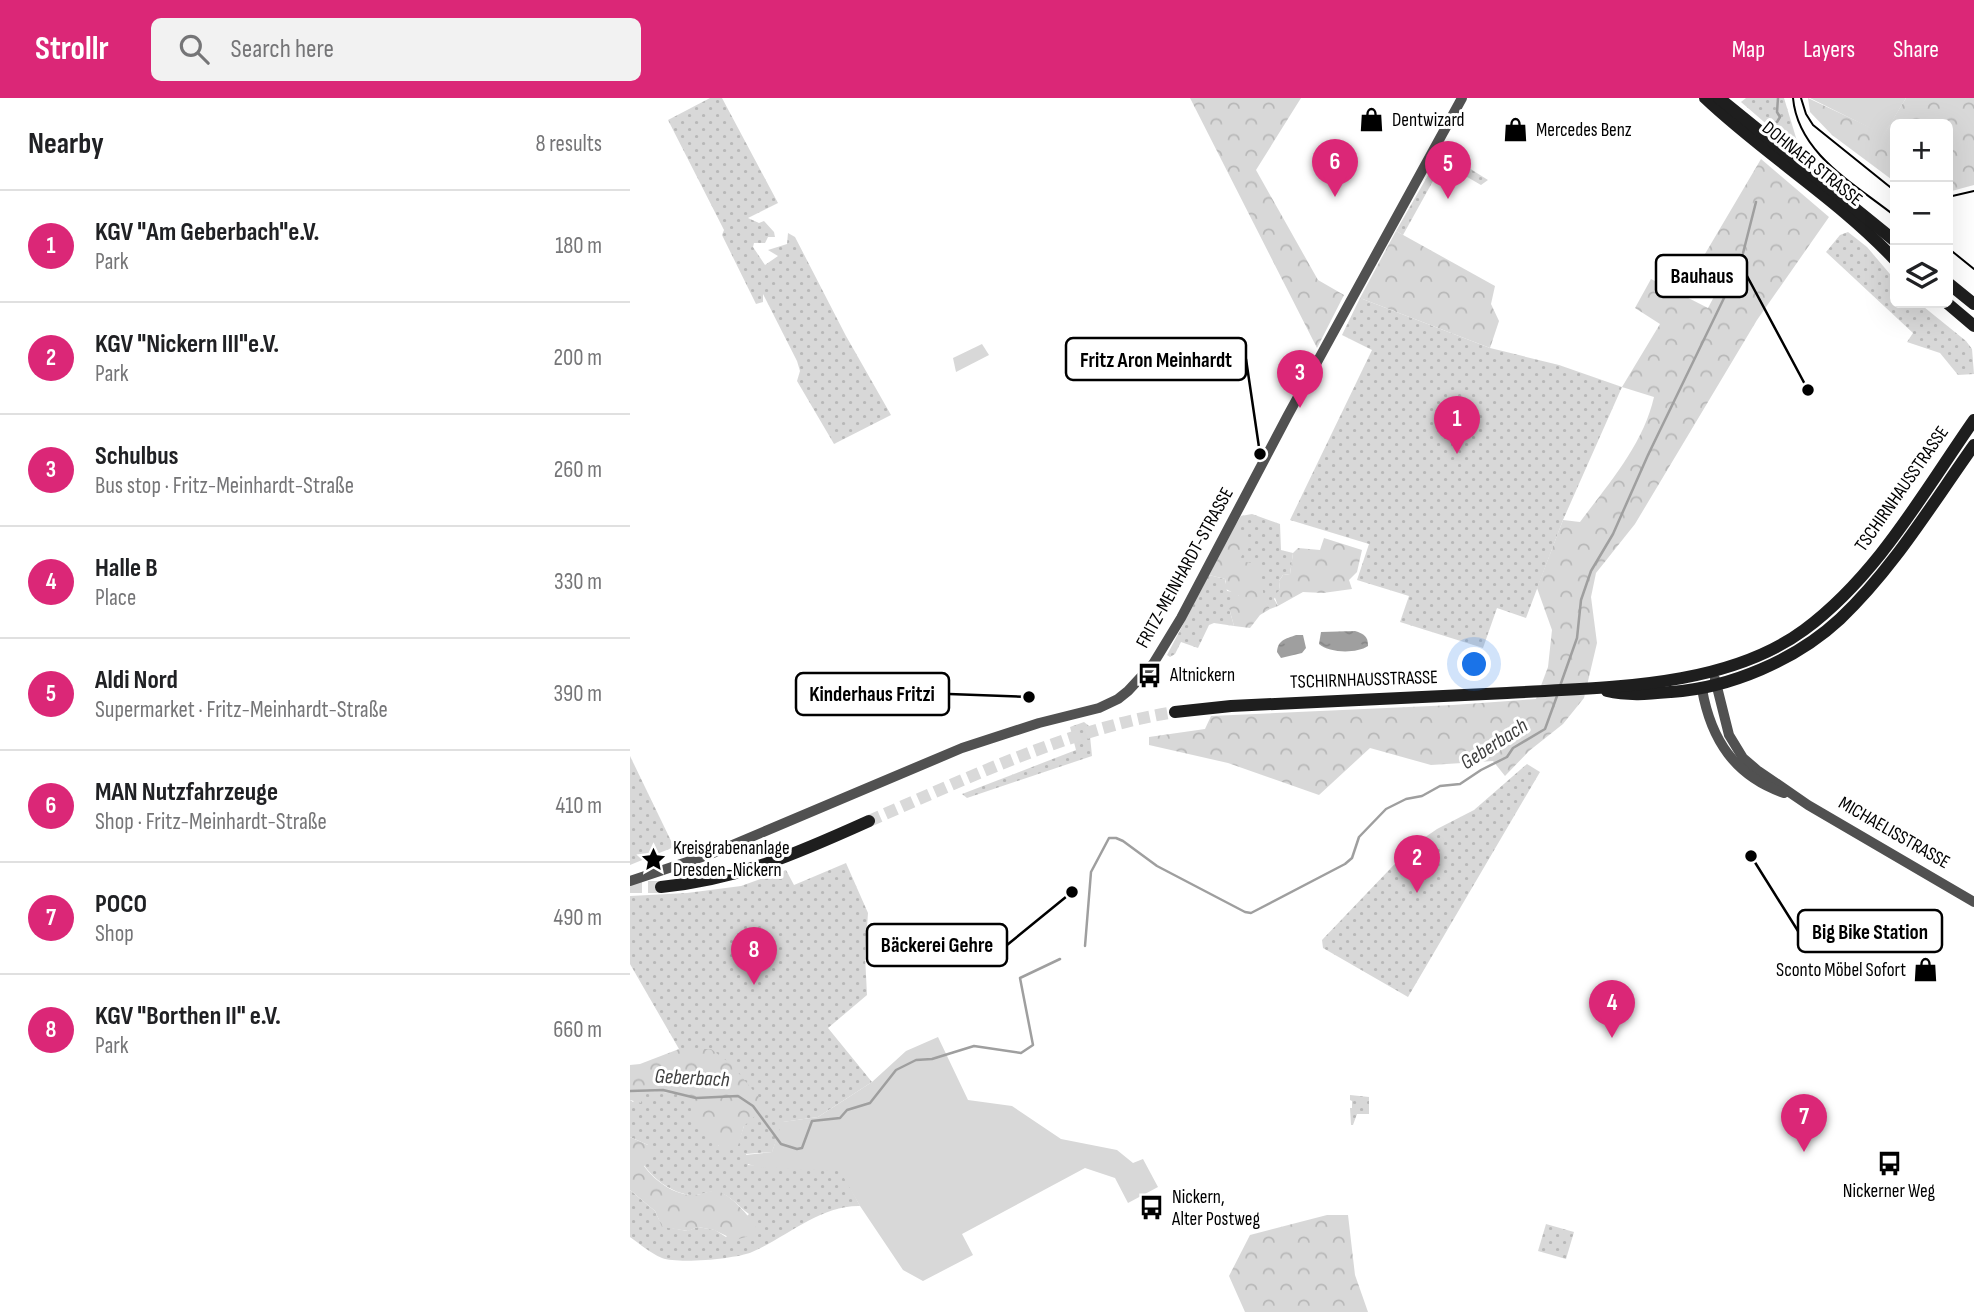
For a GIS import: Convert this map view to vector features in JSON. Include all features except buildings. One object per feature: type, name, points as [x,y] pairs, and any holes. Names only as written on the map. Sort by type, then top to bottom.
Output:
[{"type":"main road","name":"DOHNAER STRASSE","points":[[1705,98],[1759,146],[1871,235],[1890,255]]},
{"type":"main road","name":"DOHNAER STRASSE","points":[[1719,98],[1890,238]]},
{"type":"main road","points":[[1953,287],[1974,304]]},
{"type":"main road","points":[[1952,308],[1972,326]]},
{"type":"main road","name":"TSCHIRNHAUSSTRASSE","points":[[1175,712],[1231,706],[1592,689],[1700,673],[1773,649],[1824,614],[1877,560],[1974,420]]},
{"type":"main road","name":"TSCHIRNHAUSSTRASSE","points":[[1592,689],[1623,695],[1702,689],[1769,664],[1801,648],[1839,619],[1887,567],[1974,445]]},
{"type":"main road","name":"MICHAELISSTRASSE","points":[[1700,673],[1702,689]]},
{"type":"main road","points":[[661,887],[695,884],[763,867],[869,821]]},
{"type":"street","name":"FRITZ-MEINHARDT-STRASSE","points":[[630,881],[711,854],[962,748],[1039,723],[1099,708],[1128,691],[1153,664],[1181,618],[1288,415],[1462,98]]},
{"type":"street","name":"MICHAELISSTRASSE","points":[[1713,670],[1729,735],[1743,758],[1795,797],[1974,902]]},
{"type":"street","name":"MICHAELISSTRASSE","points":[[1702,689],[1719,738],[1734,764],[1770,788],[1795,797]]},
{"type":"green space","points":[[710,98],[722,98],[778,203],[748,218],[759,223],[764,221],[775,237],[768,237],[765,243],[754,243],[753,247],[765,265],[778,256],[768,250],[787,244],[788,233],[795,237],[846,336],[891,415],[834,444],[797,381],[800,371],[797,361],[763,294],[763,302],[756,304],[722,235],[724,230],[668,120]]},
{"type":"green space","points":[[1190,98],[1301,98],[1256,170],[1318,280],[1344,295],[1317,348]]},
{"type":"green space","points":[[1746,98],[1784,98],[1797,141],[1827,168],[1807,159],[1741,102]]},
{"type":"green space","points":[[1808,98],[1884,134],[1890,124],[1890,178],[1832,135],[1810,112]]},
{"type":"green space","points":[[1810,98],[1906,98],[1894,119],[1890,119],[1884,135]]},
{"type":"green space","points":[[1906,98],[1974,98],[1974,185],[1953,191],[1953,119],[1893,119]]},
{"type":"green space","points":[[1445,157],[1453,158],[1488,180],[1481,185],[1443,163],[1403,235],[1396,231],[1435,163]]},
{"type":"green space","points":[[1761,159],[1829,217],[1757,320],[1635,524],[1596,573],[1591,597],[1597,643],[1584,698],[1563,724],[1529,751],[1505,776],[1493,761],[1431,765],[1370,748],[1319,795],[1228,763],[1149,745],[1149,737],[1205,729],[1211,716],[1536,699],[1548,667],[1552,630],[1537,588],[1563,520],[1580,522],[1613,478],[1642,431],[1654,397],[1622,387],[1660,324],[1635,308],[1651,279],[1708,308],[1726,274],[1702,259]]},
{"type":"green space","points":[[1396,231],[1495,286],[1491,304],[1499,321],[1490,348],[1360,298]]},
{"type":"green space","points":[[1848,232],[1867,247],[1890,274],[1890,308],[1925,308],[1966,341],[1972,349],[1974,374],[1958,375],[1940,353],[1907,342],[1913,333],[1826,252],[1840,235]]},
{"type":"green space","points":[[1360,298],[1490,348],[1559,365],[1622,387],[1563,520],[1526,618],[1497,608],[1483,648],[1400,622],[1409,596],[1357,580],[1369,544],[1290,520],[1372,350],[1342,335]]},
{"type":"green space","points":[[982,344],[989,355],[956,372],[953,358]]},
{"type":"green space","points":[[1252,514],[1280,524],[1281,550],[1293,553],[1290,574],[1283,575],[1279,581],[1280,590],[1274,599],[1278,606],[1270,609],[1239,561],[1236,524],[1241,516]]},
{"type":"green space","points":[[1236,524],[1248,544],[1239,561],[1252,563],[1260,571],[1264,598],[1270,609],[1260,615],[1250,628],[1234,626],[1229,608],[1230,604],[1239,601],[1239,596],[1224,588],[1225,579],[1209,575]]},
{"type":"green space","points":[[1324,538],[1362,550],[1357,572],[1349,580],[1352,589],[1323,593],[1303,592],[1278,606],[1274,595],[1280,590],[1279,581],[1283,575],[1290,574],[1293,553],[1298,548],[1320,550]]},
{"type":"green space","points":[[1209,575],[1225,579],[1227,591],[1235,592],[1239,596],[1239,602],[1229,608],[1234,626],[1214,623],[1209,625],[1198,648],[1181,642],[1175,654],[1170,657],[1167,655]]},
{"type":"green space","points":[[1084,722],[1089,726],[1092,756],[967,798],[962,794],[1076,750],[1070,727]]},
{"type":"green space","points":[[630,756],[674,847],[630,865]]},
{"type":"green space","points":[[1527,764],[1540,772],[1408,997],[1323,948],[1322,940],[1411,847],[1437,829],[1474,810]]},
{"type":"green space","points":[[846,863],[868,913],[865,955],[867,995],[828,1028],[872,1082],[818,1117],[783,1122],[772,1152],[746,1154],[748,1165],[841,1170],[860,1206],[845,1207],[817,1216],[744,1255],[693,1261],[662,1258],[630,1237],[630,1190],[655,1211],[662,1226],[687,1231],[698,1227],[715,1230],[726,1237],[749,1214],[722,1194],[710,1192],[688,1195],[654,1177],[644,1165],[648,1145],[630,1137],[630,1100],[633,1102],[643,1089],[691,1096],[719,1146],[737,1146],[744,1126],[711,1049],[679,1049],[630,964],[630,896],[687,893],[741,886],[786,870],[794,885]]},
{"type":"green space","points":[[938,1037],[968,1100],[1012,1106],[1061,1139],[1117,1150],[1133,1163],[1143,1159],[1158,1187],[1128,1203],[1115,1178],[1085,1168],[962,1234],[973,1255],[923,1281],[903,1270],[840,1171],[758,1167],[744,1163],[745,1155],[772,1152],[782,1122],[818,1117],[872,1082],[906,1051]]},
{"type":"green space","points":[[679,1049],[711,1049],[731,1064],[766,1106],[744,1126],[738,1146],[719,1146],[692,1117],[690,1096],[643,1089],[641,1103],[630,1100],[630,1065],[640,1064]]},
{"type":"green space","points":[[1350,1095],[1369,1097],[1369,1114],[1357,1114],[1353,1125],[1351,1125]]},
{"type":"green space","points":[[630,1137],[648,1145],[653,1152],[644,1166],[660,1182],[688,1195],[714,1191],[722,1193],[749,1218],[756,1228],[753,1235],[735,1240],[714,1230],[698,1227],[688,1231],[662,1227],[655,1211],[630,1190]]},
{"type":"green space","points":[[1327,1215],[1348,1215],[1355,1275],[1368,1312],[1245,1312],[1229,1276],[1250,1235]]},
{"type":"green space","points":[[1546,1224],[1574,1232],[1566,1259],[1538,1251]]},
{"type":"water","points":[[1355,631],[1365,636],[1368,646],[1343,651],[1319,644],[1321,632]]},
{"type":"water","points":[[1303,635],[1306,648],[1302,653],[1281,658],[1277,652],[1279,645],[1283,640]]},
{"type":"waterway","name":"Geberbach","points":[[1777,122],[1780,117],[1777,112],[1778,98]]},
{"type":"waterway","name":"Geberbach","points":[[1560,686],[1577,638],[1581,600],[1591,571],[1613,534],[1740,265],[1756,202]]},
{"type":"waterway","name":"Geberbach","points":[[1085,946],[1091,872],[1109,838],[1123,841],[1157,866],[1251,913],[1345,864],[1352,858],[1359,837],[1386,809],[1406,799],[1422,796],[1440,786],[1460,784],[1507,757],[1513,748],[1545,729],[1557,696]]},
{"type":"waterway","name":"Geberbach","points":[[630,1091],[663,1090],[696,1098],[738,1096],[753,1106],[781,1144],[802,1148],[812,1121],[840,1118],[847,1110],[870,1103],[896,1070],[916,1060],[932,1059],[974,1046],[1021,1053],[1033,1045],[1020,978],[1060,959]]},
{"type":"tunnel","points":[[869,821],[981,772],[1057,743],[1096,730],[1175,712]]},
{"type":"tunnel","points":[[630,887],[661,887]]},
{"type":"tram line","points":[[1793,98],[1797,118],[1805,136],[1817,152],[1846,179],[1890,212]]},
{"type":"tram line","points":[[1801,98],[1813,125],[1890,187]]},
{"type":"tram line","points":[[1953,196],[1974,191]]},
{"type":"tram line","points":[[1953,252],[1974,269]]},
{"type":"place","name":"Dentwizard","points":[[1372,120]]},
{"type":"place","name":"Mercedes Benz","points":[[1516,130]]},
{"type":"place","name":"MAN Nutzfahrzeuge","points":[[1335,197]]},
{"type":"place","name":"Aldi Nord","points":[[1448,199]]},
{"type":"place","name":"Bauhaus","points":[[1808,390]]},
{"type":"place","name":"Schulbus","points":[[1300,408]]},
{"type":"place","name":"Fritz Aron Meinhardt","points":[[1260,454]]},
{"type":"place","name":"KGV \"Am Geberbach\"e.V.","points":[[1457,454]]},
{"type":"place","name":"Altnickern","points":[[1150,675]]},
{"type":"place","name":"Kinderhaus Fritzi","points":[[1029,697]]},
{"type":"place","name":"Big Bike Station","points":[[1751,856]]},
{"type":"place","name":"Kreisgrabenanlage Dresden-Nickern","points":[[653,859]]},
{"type":"place","name":"Bäckerei Gehre","points":[[1072,892]]},
{"type":"place","name":"KGV \"Nickern III\"e.V.","points":[[1417,893]]},
{"type":"place","name":"Sconto Möbel Sofort","points":[[1926,970]]},
{"type":"place","name":"KGV \"Borthen II\" e.V.","points":[[754,985]]},
{"type":"place","name":"Halle B","points":[[1612,1038]]},
{"type":"place","name":"POCO","points":[[1804,1152]]},
{"type":"place","name":"Nickerner Weg","points":[[1889,1163]]},
{"type":"place","name":"Nickern, Alter Postweg","points":[[1152,1208]]}]
